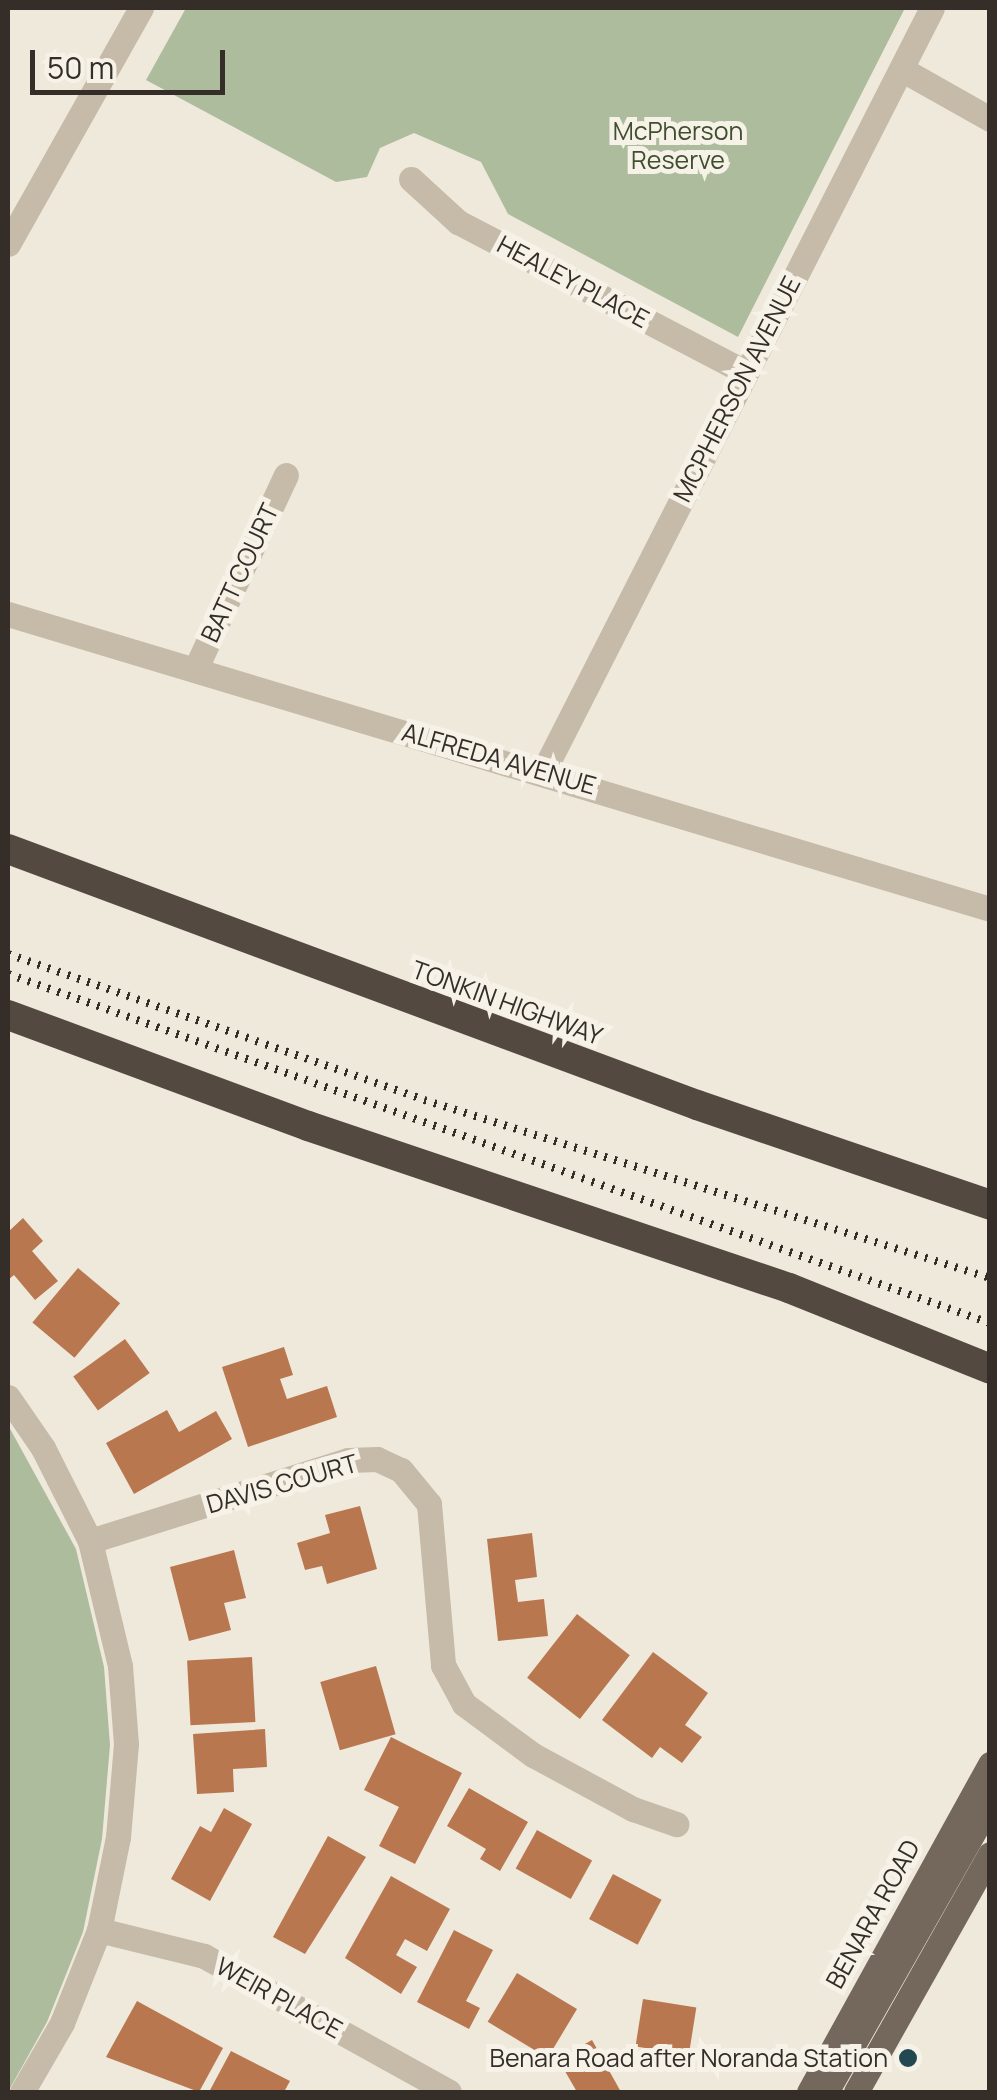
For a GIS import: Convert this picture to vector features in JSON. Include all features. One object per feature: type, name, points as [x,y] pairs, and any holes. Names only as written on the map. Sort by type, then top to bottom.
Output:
[{"type":"highway","name":"TONKIN HIGHWAY","points":[[8,848],[697,1105],[990,1205]]},
{"type":"highway","points":[[8,1014],[308,1126],[789,1288],[990,1368]]},
{"type":"main road","name":"BENARA ROAD","points":[[809,2092],[990,1764]]},
{"type":"main road","name":"BENARA ROAD","points":[[826,2092],[990,1803]]},
{"type":"main road","points":[[856,2092],[990,1854]]},
{"type":"street","points":[[11,228],[141,8]]},
{"type":"street","name":"MCPHERSON AVENUE","points":[[542,772],[932,8]]},
{"type":"street","points":[[902,70],[990,119]]},
{"type":"street","name":"HEALEY PLACE","points":[[411,179],[458,222],[745,372]]},
{"type":"street","name":"BATT COURT","points":[[195,670],[286,475]]},
{"type":"street","name":"ALFREDA AVENUE","points":[[8,614],[990,909]]},
{"type":"street","points":[[8,1397],[44,1448],[90,1541],[118,1651],[126,1744],[118,1837],[98,1930],[62,2023],[22,2092]]},
{"type":"street","name":"DAVIS COURT","points":[[90,1541],[348,1460],[377,1459],[400,1470],[429,1504],[443,1666],[464,1704],[533,1754],[633,1809],[676,1824]]},
{"type":"street","name":"WEIR PLACE","points":[[98,1930],[204,1956],[449,2092]]},
{"type":"green space","name":"McPherson Reserve","points":[[186,8],[905,8],[738,337],[508,214],[481,162],[414,133],[380,148],[367,177],[336,182],[146,80]]},
{"type":"green space","points":[[8,1425],[76,1549],[104,1667],[110,1745],[102,1839],[83,1932],[47,2022],[8,2092]]},
{"type":"building","points":[[23,1218],[43,1241],[32,1251],[58,1281],[35,1300],[14,1275],[8,1280],[8,1232]]},
{"type":"building","points":[[78,1268],[120,1303],[74,1358],[32,1322]]},
{"type":"building","points":[[125,1339],[150,1373],[98,1411],[73,1377]]},
{"type":"building","points":[[284,1347],[293,1375],[280,1379],[287,1399],[327,1386],[337,1417],[248,1447],[222,1367]]},
{"type":"building","points":[[167,1410],[179,1432],[216,1411],[232,1439],[134,1494],[106,1443]]},
{"type":"building","points":[[360,1506],[377,1569],[327,1584],[322,1566],[305,1570],[297,1543],[330,1533],[325,1515]]},
{"type":"building","points":[[532,1533],[537,1577],[515,1580],[518,1602],[544,1599],[548,1636],[498,1641],[487,1539]]},
{"type":"building","points":[[234,1550],[246,1598],[224,1603],[231,1630],[189,1641],[170,1567]]},
{"type":"building","points":[[577,1614],[630,1655],[580,1719],[527,1678]]},
{"type":"building","points":[[653,1652],[708,1693],[685,1725],[702,1737],[682,1763],[660,1747],[652,1758],[602,1720]]},
{"type":"building","points":[[252,1657],[255,1722],[190,1725],[187,1660]]},
{"type":"building","points":[[376,1666],[396,1734],[340,1750],[320,1682]]},
{"type":"building","points":[[265,1729],[267,1767],[233,1769],[234,1792],[197,1794],[193,1734]]},
{"type":"building","points":[[391,1737],[462,1773],[415,1864],[379,1846],[399,1807],[364,1790]]},
{"type":"building","points":[[469,1788],[528,1822],[500,1871],[480,1859],[486,1849],[447,1826]]},
{"type":"building","points":[[224,1808],[252,1824],[210,1901],[171,1879],[200,1826],[211,1832]]},
{"type":"building","points":[[537,1830],[592,1861],[571,1899],[516,1868]]},
{"type":"building","points":[[328,1836],[366,1857],[305,1954],[273,1937]]},
{"type":"building","points":[[613,1874],[662,1900],[638,1945],[589,1919]]},
{"type":"building","points":[[391,1876],[450,1909],[427,1951],[405,1939],[396,1955],[417,1967],[401,1994],[345,1958]]},
{"type":"building","points":[[454,1930],[493,1950],[466,2001],[480,2008],[469,2029],[417,2002]]},
{"type":"building","points":[[517,1973],[577,2009],[548,2058],[488,2022]]},
{"type":"building","points":[[643,1999],[696,2007],[689,2055],[635,2046]]},
{"type":"building","points":[[137,2001],[223,2048],[199,2092],[106,2057]]},
{"type":"building","points":[[592,2040],[621,2092],[577,2092],[558,2059]]},
{"type":"building","points":[[231,2051],[290,2081],[284,2092],[209,2092]]},
{"type":"railway","points":[[8,954],[424,1100],[990,1278]]},
{"type":"railway","points":[[8,974],[990,1323]]},
{"type":"place","name":"Benara Road after Noranda Station","points":[[908,2058]]}]
